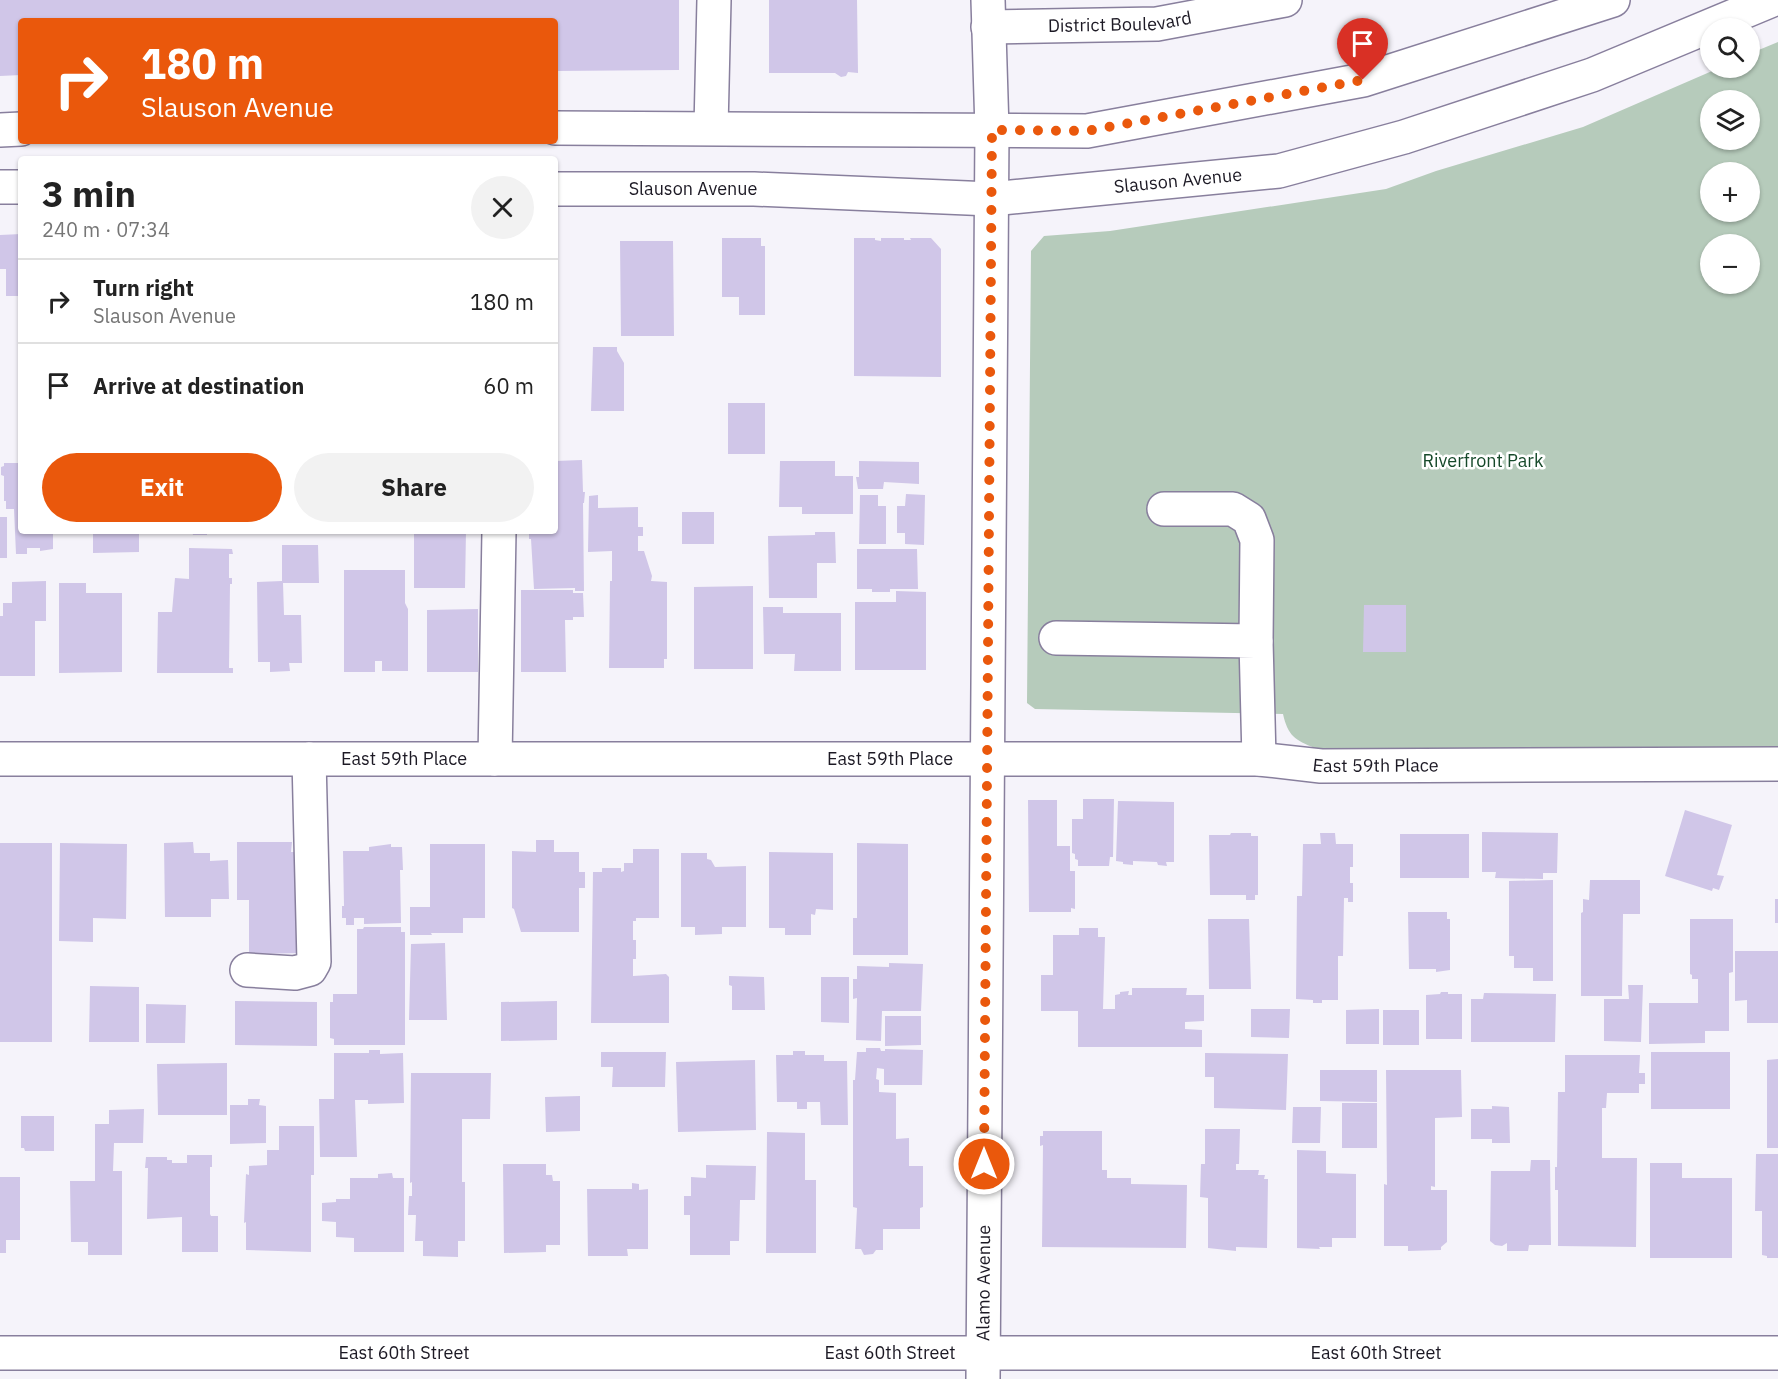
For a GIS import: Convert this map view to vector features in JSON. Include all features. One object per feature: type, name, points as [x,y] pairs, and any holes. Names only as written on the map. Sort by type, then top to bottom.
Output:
[{"type":"street","points":[[711,128],[714,0]]},
{"type":"street","name":"District Boulevard","points":[[988,13],[1157,24],[1285,0]]},
{"type":"street","points":[[558,128],[1087,131],[1363,80],[1613,0]]},
{"type":"street","name":"Slauson Avenue","points":[[558,189],[754,189],[991,200],[1279,171],[1404,137],[1592,75],[1772,0]]},
{"type":"street","name":"Alamo Avenue","points":[[983,1367],[992,130],[988,13]]},
{"type":"street","points":[[0,130],[18,129]]},
{"type":"street","points":[[0,187],[18,187]]},
{"type":"street","points":[[1164,509],[1233,509],[1249,519],[1257,540],[1256,641],[1259,759]]},
{"type":"street","points":[[495,759],[499,534]]},
{"type":"street","points":[[1056,638],[1256,641]]},
{"type":"street","name":"East 59th Place","points":[[0,759],[1259,759],[1321,766],[1778,764]]},
{"type":"street","points":[[247,970],[295,973],[310,969],[314,963],[309,759]]},
{"type":"street","name":"East 60th Street","points":[[0,1353],[835,1367],[1722,1366],[1778,1353]]},
{"type":"green space","name":"Riverfront Park","points":[[1778,42],[1778,749],[1315,748],[1293,736],[1283,714],[1035,709],[1027,703],[1031,251],[1044,236],[1110,231],[1386,189],[1436,171],[1583,127],[1700,76],[1760,78],[1760,49]]},
{"type":"building","points":[[0,0],[679,0],[679,70],[558,71],[558,18],[18,18],[18,75],[0,76]]},
{"type":"building","points":[[769,0],[857,0],[858,73],[848,72],[846,76],[841,77],[835,73],[769,73]]},
{"type":"building","points":[[18,234],[18,296],[6,296],[6,269],[0,269],[0,235]]},
{"type":"building","points":[[722,238],[761,238],[761,246],[765,246],[765,315],[739,315],[739,297],[722,297]]},
{"type":"building","points":[[854,238],[875,238],[881,241],[881,238],[911,240],[910,238],[931,238],[941,249],[941,377],[854,376]]},
{"type":"building","points":[[620,241],[673,241],[674,336],[621,336]]},
{"type":"building","points":[[593,347],[617,347],[624,363],[624,411],[591,411]]},
{"type":"building","points":[[728,403],[765,403],[765,454],[728,454]]},
{"type":"building","points":[[582,460],[583,492],[585,492],[583,503],[584,591],[575,591],[575,588],[534,589],[529,534],[558,534],[558,461]]},
{"type":"building","points":[[780,461],[835,461],[835,476],[853,476],[853,514],[802,514],[802,507],[779,507]]},
{"type":"building","points":[[859,461],[919,462],[919,484],[884,482],[883,489],[858,489],[856,477],[859,477]]},
{"type":"building","points":[[4,463],[18,463],[18,534],[53,534],[53,549],[40,551],[40,548],[27,548],[27,554],[16,554],[14,509],[6,509],[6,501],[4,501],[4,476],[1,475],[1,467]]},
{"type":"building","points":[[906,494],[925,495],[924,545],[905,544],[905,533],[897,533],[897,506],[905,506]]},
{"type":"building","points":[[598,495],[598,508],[638,507],[638,527],[643,527],[643,536],[638,536],[638,551],[644,551],[652,576],[651,581],[667,582],[667,659],[664,659],[664,668],[609,668],[612,551],[588,552],[589,496]]},
{"type":"building","points":[[860,495],[878,495],[878,506],[886,506],[886,544],[859,544]]},
{"type":"building","points":[[682,512],[714,512],[714,544],[682,544]]},
{"type":"building","points":[[0,517],[7,517],[7,558],[0,558]]},
{"type":"building","points":[[815,532],[835,532],[836,563],[817,563],[817,598],[769,598],[768,536],[815,535]]},
{"type":"building","points":[[93,534],[139,534],[139,552],[93,553]]},
{"type":"building","points":[[414,534],[466,534],[465,588],[414,588]]},
{"type":"building","points":[[282,545],[318,545],[319,583],[283,583],[284,615],[301,615],[302,663],[289,663],[290,671],[270,672],[270,662],[258,662],[257,582],[282,581]]},
{"type":"building","points":[[189,548],[232,549],[233,554],[229,554],[229,578],[232,578],[232,584],[230,584],[229,668],[233,668],[233,673],[157,673],[158,612],[172,612],[175,578],[189,579]]},
{"type":"building","points":[[857,549],[917,549],[918,589],[890,589],[890,592],[872,592],[872,589],[857,589]]},
{"type":"building","points":[[344,570],[405,570],[405,603],[408,609],[408,671],[382,671],[382,661],[375,661],[375,672],[344,672]]},
{"type":"building","points":[[46,581],[46,621],[35,621],[35,676],[0,676],[0,616],[3,616],[3,603],[12,603],[12,582]]},
{"type":"building","points":[[59,583],[86,583],[86,593],[122,593],[122,672],[59,673]]},
{"type":"building","points":[[753,586],[753,669],[694,669],[694,587]]},
{"type":"building","points":[[521,590],[573,590],[573,593],[583,593],[584,617],[565,620],[566,672],[521,672]]},
{"type":"building","points":[[896,591],[926,592],[926,670],[855,670],[855,602],[896,602]]},
{"type":"building","points":[[1364,605],[1406,605],[1406,652],[1363,652]]},
{"type":"building","points":[[763,607],[783,607],[783,613],[841,613],[841,671],[794,671],[795,654],[764,654]]},
{"type":"building","points":[[478,609],[478,672],[427,672],[427,610]]},
{"type":"building","points":[[1083,799],[1114,799],[1113,857],[1110,857],[1109,866],[1078,866],[1078,860],[1072,853],[1072,819],[1083,819]]},
{"type":"building","points":[[1028,800],[1057,800],[1057,846],[1070,846],[1070,871],[1075,871],[1075,909],[1071,908],[1071,912],[1029,912]]},
{"type":"building","points":[[1118,801],[1174,802],[1174,862],[1166,862],[1167,866],[1158,865],[1157,862],[1133,861],[1133,865],[1116,861]]},
{"type":"building","points":[[1685,810],[1732,825],[1717,875],[1724,876],[1719,890],[1713,888],[1712,891],[1665,876]]},
{"type":"building","points":[[1482,832],[1558,833],[1557,873],[1543,873],[1543,879],[1495,878],[1496,872],[1482,872]]},
{"type":"building","points":[[1231,833],[1251,833],[1251,836],[1258,836],[1258,895],[1255,895],[1255,900],[1246,900],[1246,895],[1210,895],[1209,835],[1230,835]]},
{"type":"building","points":[[1320,833],[1335,833],[1336,844],[1353,844],[1350,883],[1353,883],[1353,902],[1348,902],[1348,898],[1344,898],[1343,956],[1338,956],[1338,1000],[1322,1000],[1322,1003],[1313,1003],[1313,1000],[1296,999],[1297,896],[1302,896],[1303,844],[1321,844]]},
{"type":"building","points":[[1400,834],[1469,834],[1469,878],[1400,878]]},
{"type":"building","points":[[536,840],[554,840],[554,852],[579,852],[579,872],[585,872],[585,888],[579,888],[579,932],[521,932],[512,908],[512,851],[536,852]]},
{"type":"building","points":[[193,842],[194,853],[210,853],[210,861],[228,860],[229,899],[211,899],[211,917],[165,917],[164,843]]},
{"type":"building","points":[[237,842],[292,842],[291,852],[298,852],[304,953],[249,954],[249,900],[237,900]]},
{"type":"building","points":[[0,843],[52,843],[52,1042],[0,1042]]},
{"type":"building","points":[[60,843],[127,844],[126,919],[93,918],[93,942],[59,941]]},
{"type":"building","points":[[857,843],[908,844],[908,955],[853,955],[853,918],[857,918]]},
{"type":"building","points":[[391,844],[391,847],[402,847],[401,923],[364,924],[364,918],[354,918],[354,925],[346,925],[346,918],[342,918],[342,906],[344,906],[343,851],[369,851],[369,847]]},
{"type":"building","points":[[430,844],[485,844],[485,918],[463,918],[463,933],[410,935],[410,907],[430,907]]},
{"type":"building","points":[[633,849],[659,849],[659,918],[636,918],[636,921],[633,921],[636,959],[633,959],[633,976],[666,974],[669,977],[669,1023],[591,1023],[593,872],[602,872],[602,868],[621,868],[621,872],[624,871],[624,863],[633,863]]},
{"type":"building","points":[[769,852],[833,853],[833,910],[816,909],[815,915],[811,914],[811,935],[785,935],[785,928],[769,928]]},
{"type":"building","points":[[681,853],[707,853],[707,859],[711,860],[715,867],[746,866],[746,927],[722,927],[722,934],[695,935],[695,927],[681,927]]},
{"type":"building","points":[[1553,880],[1553,981],[1533,981],[1533,968],[1514,968],[1514,956],[1509,956],[1509,881]]},
{"type":"building","points":[[1590,880],[1640,880],[1640,914],[1623,914],[1622,996],[1581,996],[1581,913],[1583,912],[1583,899],[1589,900]]},
{"type":"building","points":[[1775,899],[1778,899],[1778,923],[1775,923]]},
{"type":"building","points":[[1408,912],[1447,912],[1447,919],[1450,919],[1450,970],[1436,972],[1436,969],[1409,969]]},
{"type":"building","points":[[1208,919],[1249,919],[1251,989],[1209,989]]},
{"type":"building","points":[[1690,919],[1733,919],[1733,972],[1729,973],[1729,1031],[1705,1031],[1705,1043],[1649,1044],[1649,1003],[1698,1003],[1698,979],[1692,979],[1690,974]]},
{"type":"building","points":[[401,927],[401,932],[405,932],[405,1045],[334,1045],[334,1039],[330,1038],[330,1002],[333,1002],[333,994],[357,994],[357,929]]},
{"type":"building","points":[[1079,928],[1098,928],[1098,937],[1105,937],[1103,1009],[1115,1009],[1115,995],[1129,991],[1128,995],[1132,995],[1132,988],[1187,988],[1186,995],[1204,995],[1204,1021],[1185,1022],[1185,1029],[1202,1030],[1202,1047],[1078,1047],[1078,1011],[1041,1011],[1041,975],[1053,975],[1053,935],[1079,935]]},
{"type":"building","points":[[445,943],[447,1020],[409,1020],[411,944]]},
{"type":"building","points":[[1735,951],[1778,951],[1778,1023],[1747,1023],[1747,1000],[1735,1001]]},
{"type":"building","points":[[889,963],[923,964],[921,1011],[882,1011],[881,1041],[856,1040],[857,998],[853,999],[853,979],[857,979],[857,966],[889,967]]},
{"type":"building","points":[[729,976],[764,977],[765,1010],[732,1010],[732,986],[729,985]]},
{"type":"building","points":[[821,977],[849,977],[849,1023],[821,1022]]},
{"type":"building","points":[[1628,985],[1643,985],[1641,1042],[1604,1041],[1604,999],[1629,999]]},
{"type":"building","points":[[90,986],[139,987],[139,1042],[89,1042]]},
{"type":"building","points":[[1441,992],[1462,994],[1462,1039],[1426,1039],[1426,995]]},
{"type":"building","points":[[1484,993],[1556,994],[1555,1042],[1471,1042],[1471,999],[1483,999]]},
{"type":"building","points":[[235,1001],[317,1002],[317,1046],[235,1045]]},
{"type":"building","points":[[557,1001],[557,1040],[501,1041],[501,1002]]},
{"type":"building","points":[[146,1004],[186,1005],[185,1043],[146,1043]]},
{"type":"building","points":[[1251,1009],[1290,1009],[1289,1038],[1251,1037]]},
{"type":"building","points":[[1379,1009],[1379,1044],[1346,1044],[1346,1010]]},
{"type":"building","points":[[1383,1010],[1419,1010],[1419,1045],[1383,1045]]},
{"type":"building","points":[[885,1016],[921,1016],[921,1045],[885,1046]]},
{"type":"building","points":[[866,1048],[880,1048],[881,1051],[885,1049],[923,1050],[922,1085],[884,1085],[884,1069],[877,1068],[876,1079],[879,1080],[879,1092],[896,1093],[896,1139],[909,1138],[909,1166],[923,1166],[923,1207],[920,1208],[920,1229],[883,1229],[883,1250],[864,1255],[861,1249],[855,1249],[857,1208],[853,1207],[853,1080],[855,1080],[857,1052],[866,1052]]},
{"type":"building","points":[[369,1050],[380,1050],[380,1054],[403,1053],[404,1103],[368,1104],[368,1100],[355,1100],[357,1157],[320,1157],[319,1099],[334,1099],[334,1053],[369,1053]]},
{"type":"building","points":[[793,1051],[805,1051],[805,1055],[824,1055],[824,1061],[847,1061],[848,1125],[821,1125],[820,1102],[807,1102],[807,1109],[797,1109],[797,1102],[777,1102],[776,1055],[793,1055]]},
{"type":"building","points":[[601,1052],[666,1052],[665,1087],[612,1087],[613,1067],[601,1067]]},
{"type":"building","points":[[1651,1052],[1730,1052],[1730,1109],[1651,1109]]},
{"type":"building","points":[[1205,1053],[1288,1054],[1286,1110],[1214,1108],[1214,1077],[1205,1077]]},
{"type":"building","points":[[1565,1055],[1640,1055],[1639,1073],[1645,1073],[1645,1084],[1639,1084],[1639,1093],[1607,1093],[1606,1108],[1602,1108],[1602,1158],[1637,1158],[1636,1247],[1558,1246],[1558,1190],[1555,1190],[1555,1167],[1557,1167],[1558,1092],[1565,1092]]},
{"type":"building","points":[[1778,1059],[1778,1148],[1767,1148],[1767,1060]]},
{"type":"building","points":[[755,1060],[756,1130],[678,1132],[676,1062]]},
{"type":"building","points":[[227,1063],[227,1115],[158,1115],[157,1064]]},
{"type":"building","points":[[1320,1070],[1377,1070],[1377,1102],[1320,1101]]},
{"type":"building","points":[[1386,1070],[1461,1070],[1462,1117],[1435,1118],[1435,1187],[1431,1186],[1431,1190],[1447,1190],[1447,1242],[1441,1250],[1408,1251],[1408,1246],[1384,1246],[1384,1184],[1387,1185]]},
{"type":"building","points":[[411,1073],[491,1073],[490,1119],[462,1119],[465,1241],[458,1241],[458,1257],[423,1256],[423,1241],[415,1241],[416,1215],[408,1215],[409,1196],[412,1196],[412,1182],[410,1183]]},
{"type":"building","points":[[580,1096],[580,1131],[546,1132],[545,1097]]},
{"type":"building","points":[[248,1099],[260,1099],[259,1105],[266,1106],[266,1143],[230,1144],[230,1105],[248,1105]]},
{"type":"building","points":[[1342,1103],[1377,1103],[1377,1148],[1342,1148]]},
{"type":"building","points":[[1492,1106],[1509,1107],[1510,1143],[1492,1143],[1492,1139],[1471,1139],[1471,1109],[1492,1109]]},
{"type":"building","points":[[1293,1107],[1321,1107],[1320,1143],[1292,1143]]},
{"type":"building","points":[[144,1109],[143,1143],[114,1143],[113,1171],[122,1171],[122,1255],[88,1255],[88,1242],[71,1242],[70,1181],[95,1181],[95,1124],[109,1124],[109,1110]]},
{"type":"building","points":[[21,1116],[54,1116],[54,1151],[25,1151],[21,1148]]},
{"type":"building","points":[[279,1126],[314,1126],[314,1175],[311,1175],[311,1252],[246,1250],[246,1222],[244,1223],[246,1174],[249,1175],[249,1166],[267,1165],[267,1150],[279,1150]]},
{"type":"building","points":[[1205,1129],[1240,1129],[1239,1164],[1236,1164],[1236,1170],[1259,1170],[1258,1175],[1265,1175],[1264,1179],[1268,1179],[1267,1248],[1236,1247],[1236,1251],[1208,1248],[1208,1198],[1200,1197],[1201,1164],[1205,1164]]},
{"type":"building","points":[[1043,1131],[1102,1131],[1102,1170],[1107,1170],[1107,1178],[1131,1178],[1131,1184],[1187,1185],[1186,1248],[1042,1247],[1043,1145],[1040,1146],[1040,1136],[1043,1136]]},
{"type":"building","points":[[767,1132],[805,1133],[805,1180],[816,1180],[816,1253],[766,1253]]},
{"type":"building","points":[[1297,1150],[1326,1151],[1326,1173],[1356,1174],[1356,1238],[1332,1238],[1332,1247],[1297,1248]]},
{"type":"building","points":[[1756,1154],[1778,1154],[1778,1258],[1767,1258],[1762,1255],[1762,1211],[1755,1211]]},
{"type":"building","points":[[187,1155],[212,1155],[210,1214],[218,1216],[218,1252],[182,1252],[182,1217],[147,1219],[148,1168],[145,1168],[146,1157],[167,1157],[167,1160],[172,1160],[172,1163],[187,1163]]},
{"type":"building","points":[[1531,1160],[1550,1160],[1551,1245],[1529,1245],[1528,1251],[1507,1251],[1507,1243],[1502,1246],[1490,1241],[1491,1171],[1530,1171]]},
{"type":"building","points":[[1650,1163],[1682,1163],[1682,1178],[1732,1178],[1732,1258],[1650,1258]]},
{"type":"building","points":[[503,1164],[546,1164],[546,1175],[552,1175],[553,1181],[560,1181],[560,1245],[546,1245],[546,1252],[504,1253]]},
{"type":"building","points":[[706,1165],[756,1166],[755,1200],[740,1200],[739,1241],[730,1241],[730,1255],[690,1255],[690,1215],[684,1215],[684,1196],[691,1196],[691,1177],[706,1178]]},
{"type":"building","points":[[392,1173],[393,1178],[404,1178],[404,1252],[354,1252],[354,1238],[336,1237],[336,1222],[322,1221],[322,1203],[336,1202],[336,1199],[350,1199],[350,1178],[378,1178],[378,1174]]},
{"type":"building","points":[[0,1177],[20,1177],[20,1240],[6,1240],[6,1253],[0,1253]]},
{"type":"building","points":[[632,1183],[639,1184],[639,1190],[648,1189],[648,1249],[627,1249],[628,1256],[588,1256],[587,1189],[632,1189]]},
{"type":"route","points":[[984,1164],[992,130],[1087,131],[1363,80]]}]
